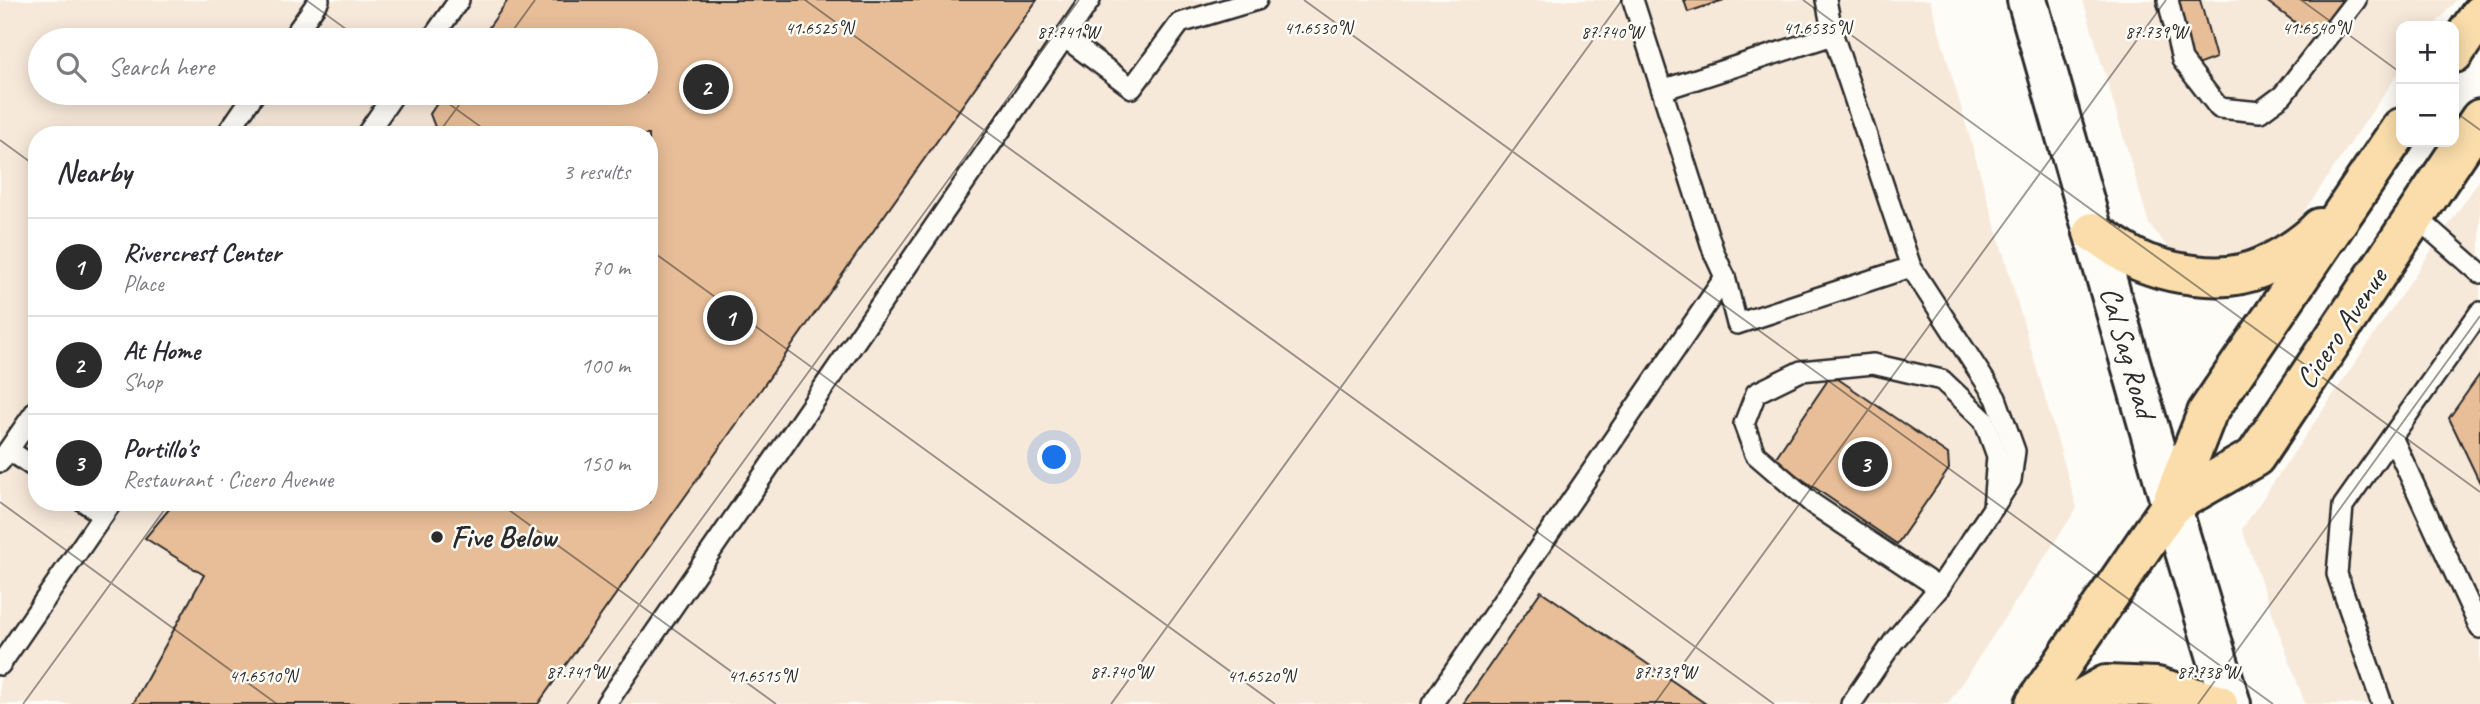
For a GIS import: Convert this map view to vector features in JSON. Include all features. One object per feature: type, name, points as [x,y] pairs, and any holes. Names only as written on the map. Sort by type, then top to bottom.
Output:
[{"type":"main road","name":"Cal Sag Road","points":[[2027,0],[2171,505],[2231,704]]},
{"type":"main road","points":[[2459,45],[2480,15]]},
{"type":"main road","name":"Cicero Avenue","points":[[2171,505],[2255,457],[2480,119]]},
{"type":"main road","name":"Cicero Avenue","points":[[2035,704],[2171,505],[2207,413],[2396,135]]},
{"type":"main road","points":[[2093,232],[2149,265],[2203,276],[2242,274],[2307,241],[2369,174]]},
{"type":"main road","points":[[2073,704],[2106,684],[2157,687],[2218,704]]},
{"type":"lane","points":[[299,28],[319,0]]},
{"type":"lane","points":[[439,28],[459,0]]},
{"type":"lane","points":[[606,704],[1090,0]]},
{"type":"lane","points":[[1064,37],[1132,88],[1180,23],[1257,0]]},
{"type":"lane","points":[[1633,0],[1714,253],[1725,277],[1737,324],[1911,267]]},
{"type":"lane","points":[[1826,0],[1833,34],[1911,267],[1996,398],[2015,451],[2011,480],[1993,508],[1939,588],[1894,641],[1851,704]]},
{"type":"lane","points":[[2168,0],[2182,60],[2219,108],[2260,112],[2283,95],[2356,0]]},
{"type":"lane","points":[[1662,90],[1833,34]]},
{"type":"lane","points":[[232,126],[247,105]]},
{"type":"lane","points":[[372,126],[387,105]]},
{"type":"lane","points":[[2415,216],[2480,274]]},
{"type":"lane","points":[[1432,704],[1725,277]]},
{"type":"lane","points":[[2382,704],[2337,574],[2343,506],[2480,312]]},
{"type":"lane","points":[[1939,588],[1813,504],[1755,454],[1744,424],[1756,393],[1801,371],[1872,364],[1942,380],[1984,420],[1997,456],[1993,508]]},
{"type":"lane","points":[[28,422],[4,456],[28,465]]},
{"type":"lane","points":[[2392,437],[2480,628]]},
{"type":"lane","points":[[0,665],[107,511]]},
{"type":"shaded area","points":[[0,0],[1930,0],[2077,508],[1948,704],[0,704]]},
{"type":"shaded area","points":[[2083,0],[2456,0],[2438,21],[2396,21],[2396,76],[2289,234],[2272,251],[2191,262],[2166,245],[2149,224]]},
{"type":"shaded area","points":[[2480,179],[2480,704],[2305,704],[2242,529]]},
{"type":"building","points":[[508,0],[1037,0],[538,704],[133,704],[204,575],[145,538],[168,511],[658,511],[658,126],[435,126],[430,114],[436,105],[658,105],[658,28],[488,28]]},
{"type":"building","points":[[1684,0],[1724,0],[1688,12]]},
{"type":"building","points":[[2174,0],[2200,0],[2216,58],[2181,71],[2157,5]]},
{"type":"building","points":[[2265,0],[2352,0],[2323,38],[2308,27],[2304,29]]},
{"type":"building","points":[[2480,374],[2480,483],[2449,418]]},
{"type":"building","points":[[1838,379],[1948,454],[1949,469],[1897,544],[1774,460],[1828,380]]},
{"type":"building","points":[[1541,591],[1706,704],[1463,704]]},
{"type":"place","name":"At Home","points":[[706,87]]},
{"type":"place","name":"Rivercrest Center","points":[[730,318]]},
{"type":"place","name":"Portillo's","points":[[1865,464]]},
{"type":"place","name":"Five Below","points":[[437,537]]}]
